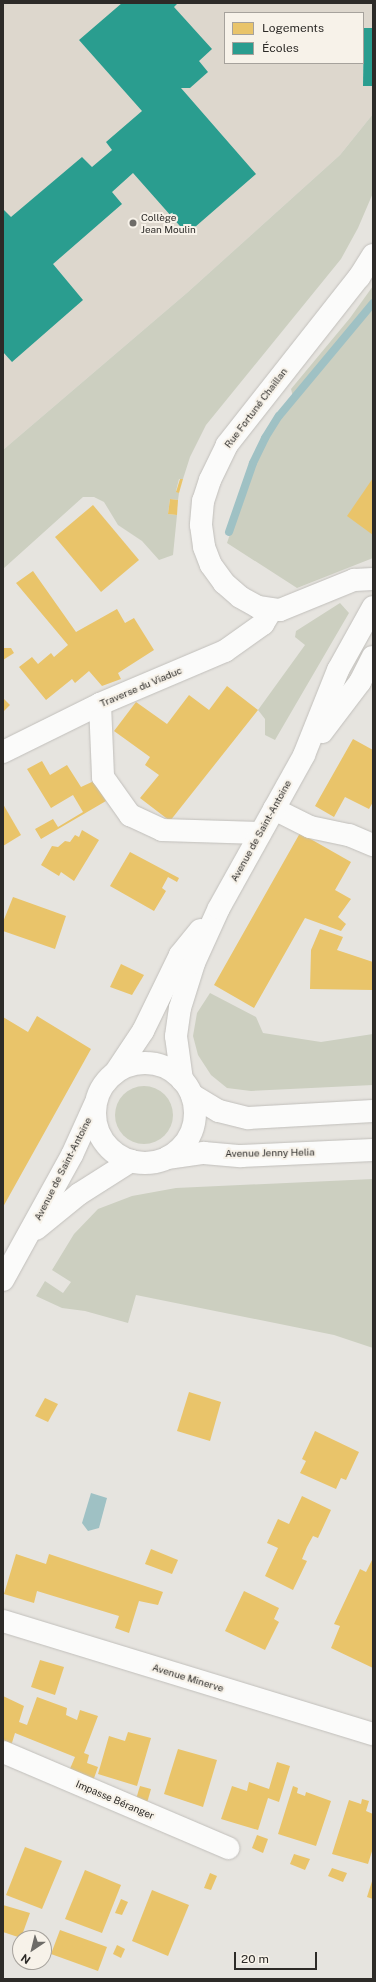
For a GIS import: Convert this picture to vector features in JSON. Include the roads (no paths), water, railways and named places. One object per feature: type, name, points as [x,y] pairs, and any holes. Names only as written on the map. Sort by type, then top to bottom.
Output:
[{"type":"street","name":"Rue Fortuné Chaillan","points":[[271,611],[240,597],[224,583],[212,565],[204,547],[202,532],[203,501],[210,480],[227,445],[360,277],[373,256]]},
{"type":"street","points":[[271,611],[290,608],[354,580],[373,579]]},
{"type":"street","name":"Avenue de Saint-Antoine","points":[[187,1087],[176,1036],[180,1008],[194,963],[219,908],[304,755],[338,670],[373,607]]},
{"type":"street","name":"Traverse du Viaduc","points":[[3,752],[100,704],[225,651],[263,624],[271,611]]},
{"type":"street","name":"Avenue de Saint-Antoine","points":[[304,755],[360,682],[373,657]]},
{"type":"street","points":[[100,704],[103,777],[130,815],[162,830],[260,833]]},
{"type":"street","points":[[274,809],[310,828],[340,833],[373,845]]},
{"type":"street","name":"Avenue de Saint-Antoine","points":[[115,1073],[143,1031],[180,955],[219,908]]},
{"type":"street","points":[[187,1087],[195,1114],[192,1132],[182,1147],[167,1158],[150,1163],[131,1161],[115,1153],[102,1140],[96,1122],[96,1104],[102,1087],[115,1073],[131,1065],[150,1064],[167,1069],[187,1087],[219,1111],[248,1118],[373,1111]]},
{"type":"street","name":"Avenue de Saint-Antoine","points":[[3,1280],[30,1233],[96,1104]]},
{"type":"street","name":"Avenue Jenny Helia","points":[[167,1158],[204,1153],[242,1156],[373,1150]]},
{"type":"street","name":"Avenue de Saint-Antoine","points":[[30,1233],[79,1194],[131,1161]]},
{"type":"street","name":"Avenue Minerve","points":[[3,1621],[373,1734]]},
{"type":"street","name":"Impasse Béranger","points":[[3,1752],[228,1848]]},
{"type":"water","points":[[91,1493],[107,1498],[99,1528],[88,1531],[82,1523]]},
{"type":"waterway","points":[[229,532],[253,463],[265,438],[279,416],[373,303]]},
{"type":"place","name":"Collège Jean Moulin","points":[[133,223]]}]
